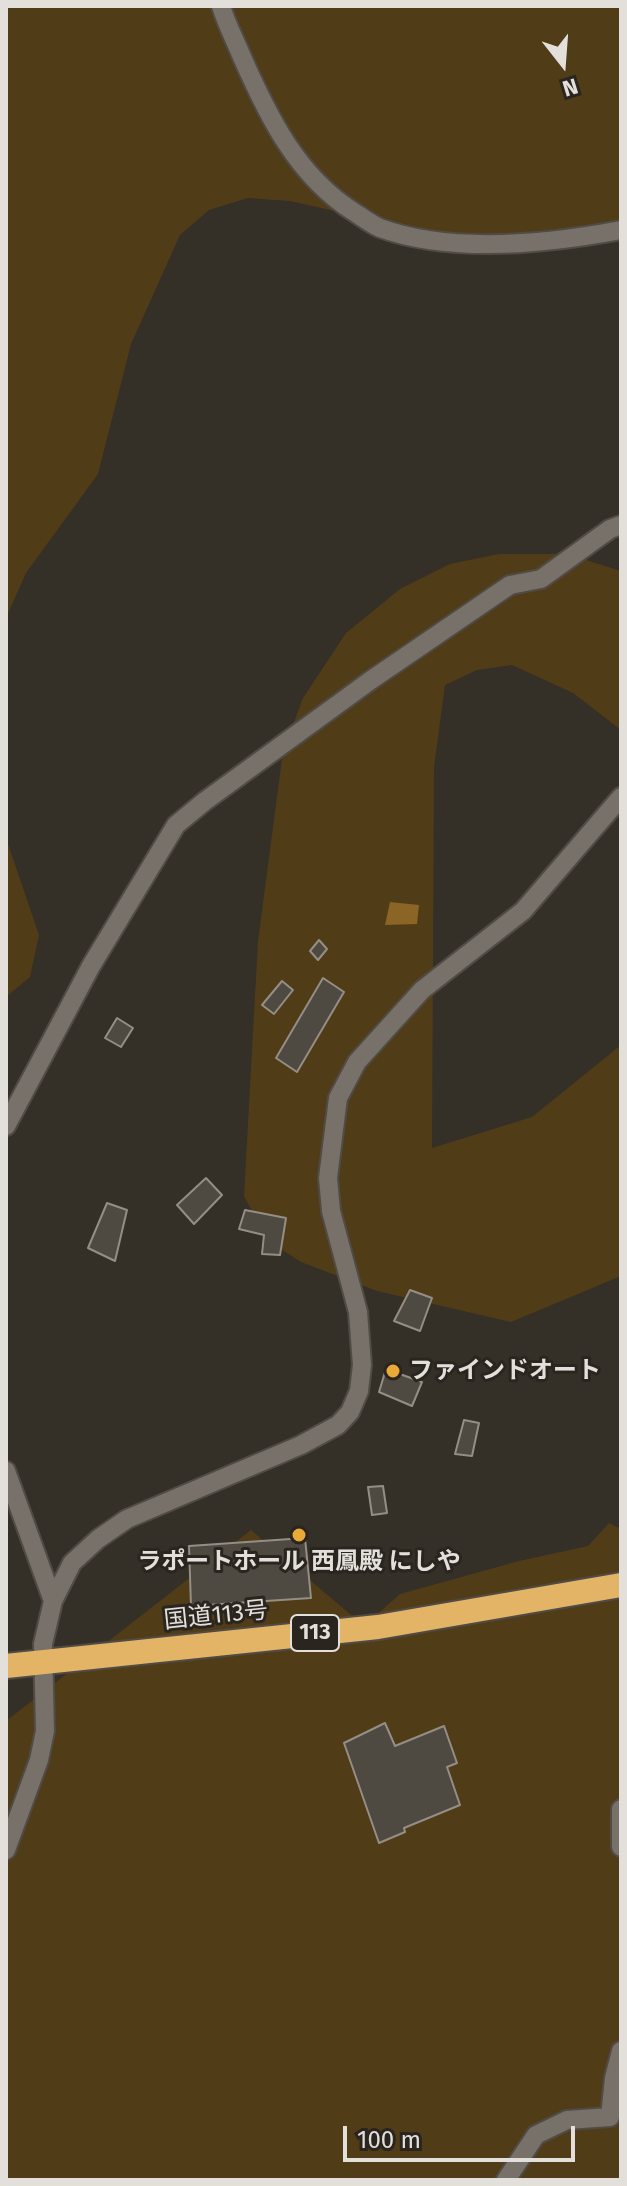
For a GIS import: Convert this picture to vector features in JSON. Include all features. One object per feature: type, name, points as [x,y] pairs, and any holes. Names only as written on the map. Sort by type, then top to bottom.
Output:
[{"type":"highway","name":"国道113号","points":[[6,1666],[378,1627],[621,1585]]},
{"type":"street","points":[[221,6],[263,106],[283,141],[308,173],[342,205],[378,227],[421,238],[492,244],[542,242],[621,230]]},
{"type":"street","points":[[6,1126],[91,966],[176,825],[371,680],[510,585],[541,579],[610,529],[621,525]]},
{"type":"street","points":[[6,1850],[39,1760],[45,1731],[43,1644],[53,1601],[72,1563],[98,1539],[127,1519],[301,1445],[338,1425],[350,1412],[359,1391],[362,1365],[358,1312],[330,1200],[328,1178],[338,1098],[357,1062],[401,1012],[440,975],[490,940],[523,911],[621,797]]},
{"type":"street","points":[[6,1471],[53,1601]]},
{"type":"street","points":[[621,1809],[621,1847]]},
{"type":"street","points":[[506,2180],[536,2135],[567,2120],[610,2117],[614,2078],[621,2051]]},
{"type":"shaded area","points":[[6,6],[621,6],[621,233],[496,241],[436,234],[290,201],[248,198],[209,210],[180,235],[131,344],[98,474],[26,573],[6,618]]},
{"type":"shaded area","points":[[499,554],[567,554],[621,571],[621,730],[573,693],[512,665],[477,670],[445,685],[434,767],[432,1148],[532,1117],[621,1045],[621,1276],[511,1322],[377,1291],[301,1262],[268,1241],[244,1196],[258,941],[283,751],[303,698],[346,633],[400,589],[450,564]]},
{"type":"shaded area","points":[[6,838],[39,935],[30,977],[6,997]]},
{"type":"shaded area","points":[[390,902],[419,905],[417,924],[385,925]]},
{"type":"shaded area","points":[[609,1523],[621,1529],[621,2180],[6,2180],[6,1721],[251,1530],[364,1626],[400,1594],[519,1561],[588,1546]]},
{"type":"building","points":[[319,940],[327,949],[318,960],[310,951]]},
{"type":"building","points":[[323,978],[344,992],[297,1072],[276,1058]]},
{"type":"building","points":[[282,981],[293,990],[274,1014],[262,1005]]},
{"type":"building","points":[[117,1018],[133,1028],[121,1047],[105,1038]]},
{"type":"building","points":[[206,1178],[222,1195],[194,1224],[177,1205]]},
{"type":"building","points":[[107,1203],[127,1210],[115,1261],[88,1248]]},
{"type":"building","points":[[245,1210],[286,1218],[280,1255],[262,1254],[264,1235],[239,1229]]},
{"type":"building","points":[[410,1290],[432,1298],[420,1331],[394,1321]]},
{"type":"building","points":[[386,1369],[422,1382],[412,1406],[379,1392]]},
{"type":"building","points":[[464,1420],[479,1423],[472,1456],[455,1454]]},
{"type":"building","points":[[383,1486],[387,1513],[372,1515],[368,1487]]},
{"type":"building","points":[[305,1538],[311,1598],[191,1606],[189,1546]]},
{"type":"building","points":[[385,1723],[395,1746],[444,1726],[457,1763],[447,1767],[460,1805],[404,1828],[405,1832],[379,1843],[344,1743]]},
{"type":"place","name":"ファインドオート","points":[[393,1371]]},
{"type":"place","name":"ラポートホール 西鳳殿 にしや","points":[[299,1535]]}]
